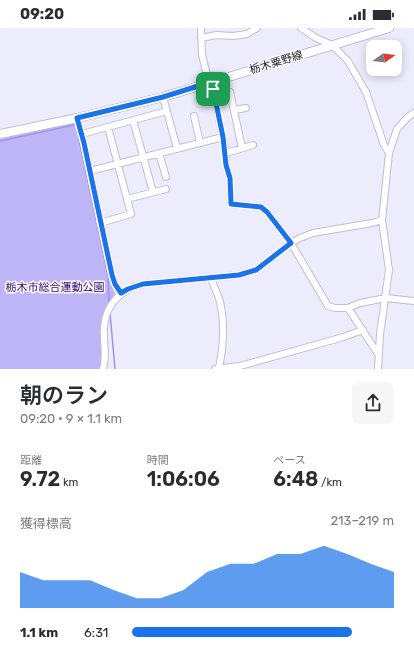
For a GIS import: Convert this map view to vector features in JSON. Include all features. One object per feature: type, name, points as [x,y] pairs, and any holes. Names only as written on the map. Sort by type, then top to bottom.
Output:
[{"type":"main road","name":"栃木粟野線","points":[[0,134],[77,118],[163,97],[389,28]]},
{"type":"street","points":[[201,28],[202,55],[213,89],[223,137],[226,165],[230,178],[231,204],[261,207],[267,212],[291,243],[328,306],[335,308],[348,308],[360,303],[386,298],[414,301]]},
{"type":"street","points":[[201,38],[216,35],[233,36],[247,34],[257,28]]},
{"type":"street","points":[[301,28],[316,38],[332,45],[348,61],[366,92],[384,145],[389,153]]},
{"type":"street","points":[[230,92],[242,148]]},
{"type":"street","points":[[163,97],[178,148]]},
{"type":"street","points":[[234,110],[246,108]]},
{"type":"street","points":[[82,134],[167,111]]},
{"type":"street","points":[[378,367],[380,334],[389,270],[382,220],[389,153],[397,129],[414,113]]},
{"type":"street","points":[[194,116],[200,142]]},
{"type":"street","points":[[77,118],[82,134],[112,275],[115,284],[121,293]]},
{"type":"street","points":[[133,120],[153,192]]},
{"type":"street","points":[[100,223],[131,214],[108,127]]},
{"type":"street","points":[[90,171],[223,137]]},
{"type":"street","points":[[226,154],[253,145]]},
{"type":"street","points":[[159,153],[166,177]]},
{"type":"street","points":[[127,199],[166,189]]},
{"type":"street","points":[[103,369],[105,360],[105,319],[108,310],[114,301],[121,293],[128,289],[143,284],[239,275],[256,270],[291,243],[313,233],[382,220]]},
{"type":"street","points":[[211,278],[220,302],[222,314],[223,330],[217,369],[240,366],[340,338],[363,330]]},
{"type":"street","points":[[348,308],[379,354]]},
{"type":"green space","name":"栃木市総合運動公園","points":[[71,122],[79,128],[109,277],[115,294],[103,316],[103,350],[101,363],[99,369],[0,369],[0,137]]},
{"type":"waterway","points":[[0,141],[74,125],[77,127]]},
{"type":"waterway","points":[[78,134],[108,276],[109,303]]},
{"type":"waterway","points":[[110,313],[115,369]]},
{"type":"route","points":[[211,82],[213,89],[226,154],[226,165],[230,178],[231,204],[261,207],[267,212],[291,243],[256,270],[239,275],[143,284],[121,293],[115,284],[112,275],[84,143],[77,118],[163,97],[211,82]]}]
